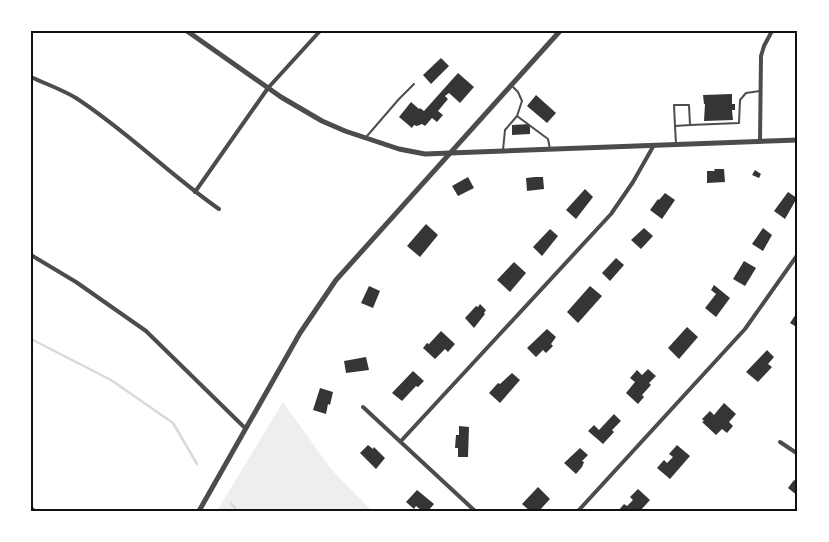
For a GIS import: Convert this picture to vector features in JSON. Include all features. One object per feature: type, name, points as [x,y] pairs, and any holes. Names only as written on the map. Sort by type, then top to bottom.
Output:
[{"type":"street","points":[[187,31],[268,88],[322,121],[365,138],[409,152],[426,154],[798,140]]},
{"type":"street","points":[[195,192],[268,88],[320,31]]},
{"type":"street","points":[[199,511],[300,332],[336,280],[560,31]]},
{"type":"street","points":[[760,141],[761,56],[772,31]]},
{"type":"street","points":[[31,77],[75,98],[124,133],[195,192],[220,209]]},
{"type":"street","points":[[401,441],[611,214],[634,182],[654,145]]},
{"type":"street","points":[[578,511],[745,329],[798,254]]},
{"type":"street","points":[[31,255],[76,282],[146,331],[246,428]]},
{"type":"street","points":[[363,407],[475,511]]},
{"type":"street","points":[[780,442],[798,454]]},
{"type":"street","points":[[31,508],[34,511]]},
{"type":"lane","points":[[365,138],[414,84]]},
{"type":"lane","points":[[503,151],[505,130],[517,116],[522,101],[518,92],[511,86]]},
{"type":"lane","points":[[675,126],[738,123],[740,100],[746,93],[760,91]]},
{"type":"lane","points":[[676,144],[674,105],[689,105],[690,125]]},
{"type":"lane","points":[[517,116],[548,139],[550,149]]},
{"type":"shaded area","points":[[283,402],[331,469],[372,511],[217,511]]},
{"type":"building","points":[[441,58],[449,66],[431,84],[423,75]]},
{"type":"building","points":[[458,73],[474,87],[460,103],[449,93],[445,96],[448,99],[438,111],[443,115],[437,122],[432,118],[425,126],[422,124],[414,125],[412,128],[399,117],[411,102],[424,111]]},
{"type":"building","points":[[732,94],[732,104],[735,104],[735,110],[732,110],[733,120],[704,121],[705,104],[703,95]]},
{"type":"building","points":[[536,95],[556,113],[547,123],[527,106]]},
{"type":"building","points":[[530,124],[530,134],[512,135],[512,125]]},
{"type":"building","points":[[714,169],[724,169],[725,182],[707,183],[707,171],[715,171]]},
{"type":"building","points":[[755,170],[761,174],[759,178],[752,175]]},
{"type":"building","points":[[468,177],[474,188],[458,196],[452,186]]},
{"type":"building","points":[[543,177],[544,189],[527,191],[526,178]]},
{"type":"building","points":[[585,189],[593,197],[576,219],[566,210]]},
{"type":"building","points":[[788,192],[797,198],[785,219],[774,211]]},
{"type":"building","points":[[665,193],[675,200],[662,219],[650,210]]},
{"type":"building","points":[[426,224],[438,235],[420,257],[407,246]]},
{"type":"building","points":[[644,228],[653,236],[641,249],[631,240]]},
{"type":"building","points":[[763,228],[772,235],[763,251],[752,244]]},
{"type":"building","points":[[550,229],[558,236],[542,256],[533,247]]},
{"type":"building","points":[[616,258],[624,265],[610,281],[602,273]]},
{"type":"building","points":[[744,261],[756,268],[745,286],[733,279]]},
{"type":"building","points":[[514,262],[526,273],[510,292],[497,280]]},
{"type":"building","points":[[714,285],[730,298],[716,317],[705,308],[716,294],[711,290]]},
{"type":"building","points":[[369,286],[380,291],[373,308],[361,303]]},
{"type":"building","points":[[590,286],[602,296],[578,323],[567,312]]},
{"type":"building","points":[[480,304],[486,310],[485,314],[474,328],[465,318]]},
{"type":"building","points":[[798,308],[798,328],[790,323]]},
{"type":"building","points":[[687,327],[698,337],[679,359],[668,348]]},
{"type":"building","points":[[547,329],[556,337],[551,344],[553,346],[546,353],[543,350],[536,357],[527,348]]},
{"type":"building","points":[[441,331],[455,344],[448,352],[445,349],[435,359],[423,348]]},
{"type":"building","points":[[767,350],[774,357],[768,364],[772,367],[758,382],[746,372]]},
{"type":"building","points":[[366,357],[369,370],[346,373],[344,361]]},
{"type":"building","points":[[648,369],[656,376],[649,383],[651,385],[642,395],[644,397],[638,404],[626,393],[635,382],[630,378],[637,370],[642,375]]},
{"type":"building","points":[[413,371],[424,381],[418,387],[416,386],[402,401],[392,393]]},
{"type":"building","points":[[512,373],[520,380],[500,403],[489,393],[498,383],[500,384]]},
{"type":"building","points":[[320,388],[333,392],[326,414],[313,410]]},
{"type":"building","points":[[724,403],[736,414],[729,422],[733,426],[727,433],[722,429],[716,435],[702,422],[704,421],[702,419],[710,411],[714,415]]},
{"type":"building","points":[[614,414],[621,421],[612,430],[614,432],[603,444],[588,431],[594,425],[599,430]]},
{"type":"building","points":[[459,426],[469,427],[468,457],[458,457],[458,448],[455,448],[456,435],[459,435]]},
{"type":"building","points":[[368,445],[373,449],[374,447],[385,458],[376,469],[360,453]]},
{"type":"building","points":[[677,445],[690,456],[670,479],[657,468],[664,460],[667,463],[673,457],[669,454]]},
{"type":"building","points":[[580,448],[588,455],[582,461],[584,462],[582,467],[576,474],[564,463]]},
{"type":"building","points":[[794,480],[798,483],[798,496],[788,488]]},
{"type":"building","points":[[538,487],[550,499],[539,511],[530,511],[522,504]]},
{"type":"building","points":[[638,489],[650,500],[640,511],[618,511],[624,504],[627,506],[633,500],[630,497]]},
{"type":"building","points":[[417,490],[434,504],[428,511],[422,511],[416,506],[414,509],[406,502]]},
{"type":"waterway","points":[[31,339],[111,380],[173,423],[197,464]]},
{"type":"waterway","points":[[231,503],[237,511]]}]
